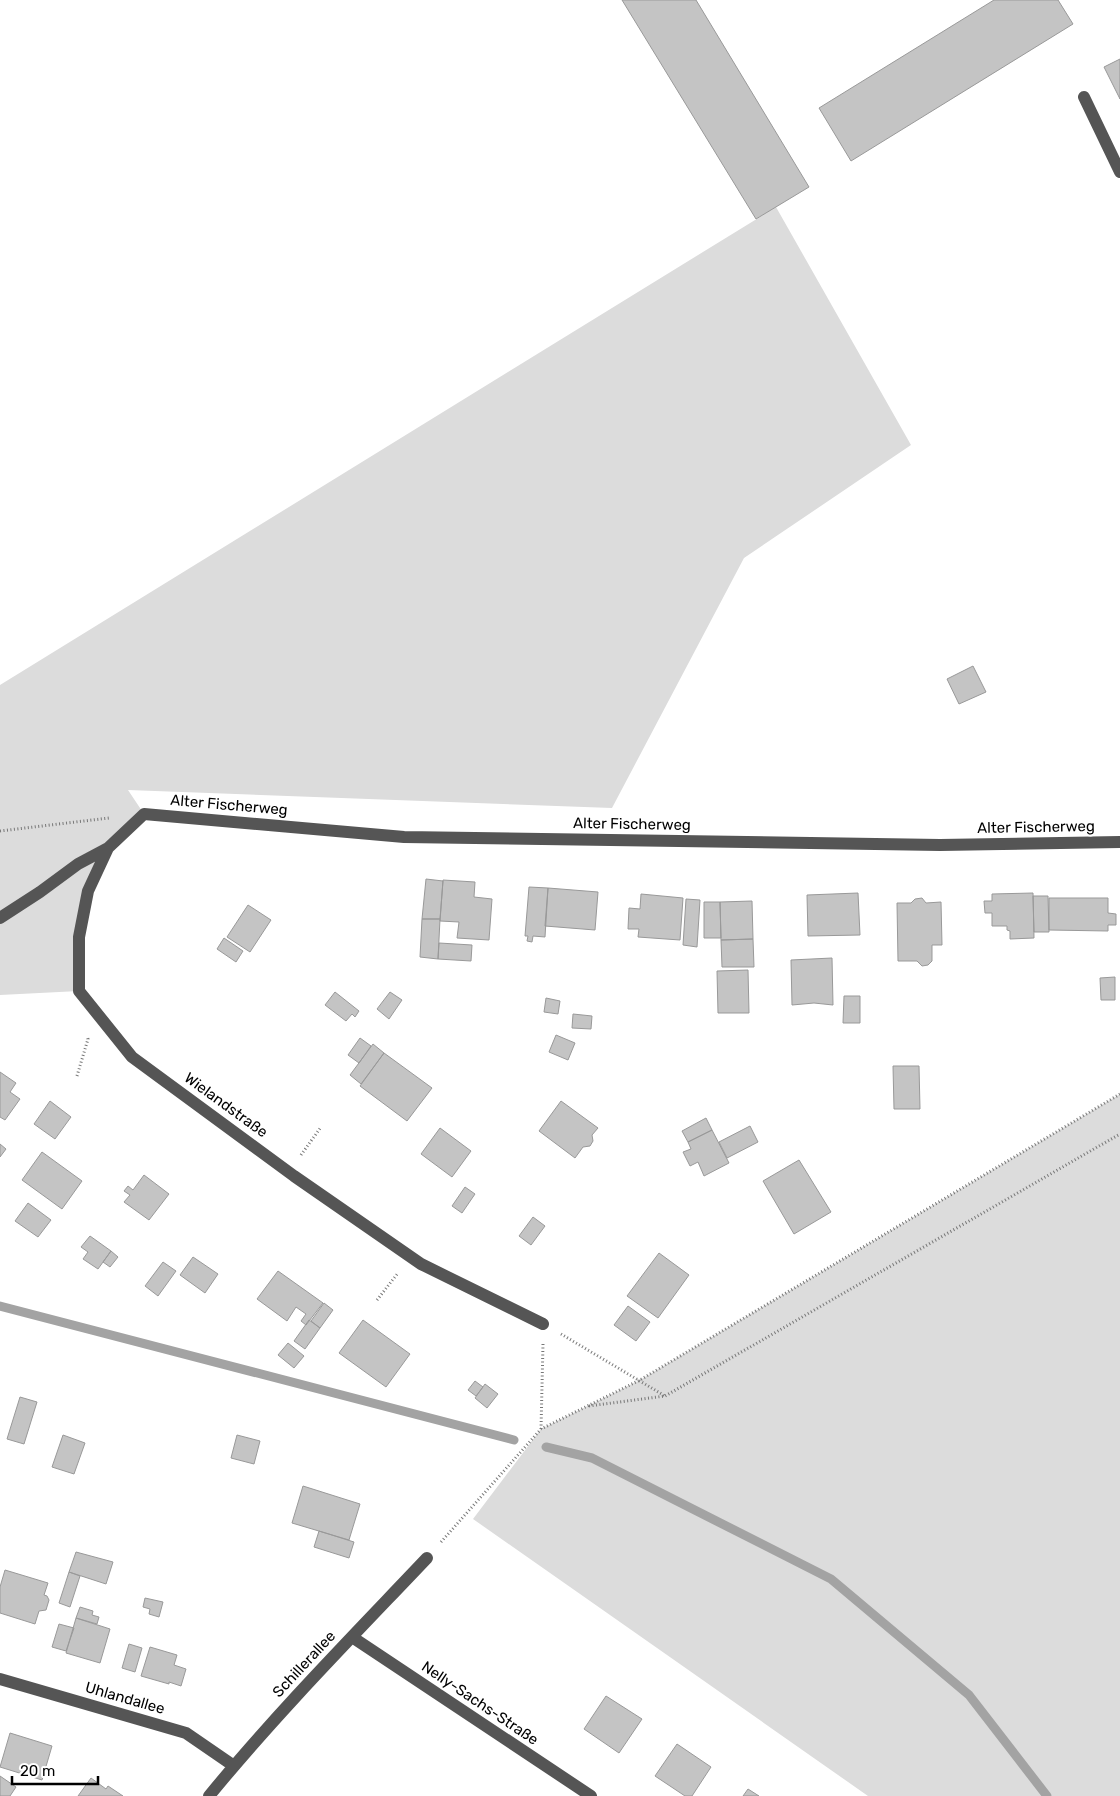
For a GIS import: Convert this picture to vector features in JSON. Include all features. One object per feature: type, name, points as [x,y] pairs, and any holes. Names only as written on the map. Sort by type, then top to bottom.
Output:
[{"type":"street","points":[[1084,97],[1120,172]]},
{"type":"street","name":"Alter Fischerweg","points":[[144,814],[404,837],[940,845],[1120,842]]},
{"type":"street","name":"Wielandstraße","points":[[144,814],[108,848],[88,891],[79,937],[79,991],[132,1057],[289,1172],[421,1264],[543,1324]]},
{"type":"street","points":[[0,918],[78,864],[108,848]]},
{"type":"street","name":"Schillerallee","points":[[209,1796],[352,1637],[427,1558]]},
{"type":"street","name":"Nelly-Sachs-Straße","points":[[352,1637],[591,1796]]},
{"type":"street","name":"Uhlandallee","points":[[0,1679],[186,1733],[234,1766]]},
{"type":"path","points":[[0,832],[144,814]]},
{"type":"path","points":[[427,1558],[541,1429],[640,1380],[1120,1094]]},
{"type":"path","points":[[289,1172],[321,1127]]},
{"type":"path","points":[[586,1407],[665,1396],[1120,1134]]},
{"type":"path","points":[[377,1300],[411,1257]]},
{"type":"path","points":[[541,1429],[543,1324],[665,1396]]},
{"type":"shaded area","points":[[776,207],[911,445],[744,558],[612,808],[128,790],[144,814],[108,848],[88,891],[79,991],[0,995],[0,685]]},
{"type":"shaded area","points":[[1120,1094],[1120,1796],[868,1796],[473,1519],[541,1429],[640,1380]]},
{"type":"building","points":[[622,0],[696,0],[809,187],[756,219]]},
{"type":"building","points":[[994,0],[1058,0],[1073,24],[851,161],[819,108]]},
{"type":"building","points":[[1120,59],[1120,99],[1104,67]]},
{"type":"building","points":[[973,666],[986,692],[959,704],[947,679]]},
{"type":"building","points":[[426,879],[443,881],[440,919],[422,919]]},
{"type":"building","points":[[443,880],[475,882],[474,897],[492,899],[489,940],[457,938],[459,922],[440,921]]},
{"type":"building","points":[[529,887],[548,888],[545,937],[533,936],[532,942],[527,941],[528,936],[525,936]]},
{"type":"building","points":[[548,888],[598,892],[595,930],[545,926]]},
{"type":"building","points":[[858,893],[860,935],[808,936],[807,895]]},
{"type":"building","points":[[1033,893],[1034,938],[1010,939],[1010,931],[1007,930],[1007,926],[992,926],[992,913],[985,913],[984,901],[992,901],[992,894]]},
{"type":"building","points":[[641,894],[683,898],[680,940],[638,937],[639,929],[628,929],[629,908],[640,909]]},
{"type":"building","points":[[1033,896],[1048,896],[1049,932],[1034,932]]},
{"type":"building","points":[[922,898],[926,903],[941,902],[942,945],[932,945],[932,961],[928,965],[922,966],[917,961],[898,961],[897,903],[911,903],[915,899]]},
{"type":"building","points":[[1049,898],[1108,898],[1108,913],[1116,914],[1116,925],[1108,925],[1108,931],[1049,930]]},
{"type":"building","points":[[686,899],[700,900],[697,947],[683,945]]},
{"type":"building","points":[[752,901],[753,939],[721,940],[720,902]]},
{"type":"building","points":[[704,902],[720,902],[721,938],[704,938]]},
{"type":"building","points":[[248,905],[271,920],[250,952],[227,937]]},
{"type":"building","points":[[422,919],[440,919],[438,959],[420,957]]},
{"type":"building","points":[[224,938],[243,951],[236,962],[217,949]]},
{"type":"building","points":[[753,939],[754,967],[722,967],[721,940]]},
{"type":"building","points":[[439,943],[472,945],[471,961],[438,959]]},
{"type":"building","points":[[832,958],[833,1005],[814,1003],[792,1005],[791,960]]},
{"type":"building","points":[[748,970],[749,1013],[718,1013],[717,971]]},
{"type":"building","points":[[1115,977],[1115,1000],[1101,1000],[1100,978]]},
{"type":"building","points":[[335,992],[359,1011],[355,1017],[352,1014],[346,1021],[325,1005]]},
{"type":"building","points":[[390,992],[402,1000],[389,1019],[377,1009]]},
{"type":"building","points":[[844,996],[860,996],[860,1023],[843,1023]]},
{"type":"building","points":[[546,998],[560,1001],[558,1014],[544,1012]]},
{"type":"building","points":[[573,1014],[592,1016],[591,1029],[572,1028]]},
{"type":"building","points":[[556,1035],[575,1043],[568,1060],[549,1052]]},
{"type":"building","points":[[360,1038],[371,1046],[359,1063],[348,1055]]},
{"type":"building","points":[[373,1044],[384,1053],[361,1084],[350,1075]]},
{"type":"building","points":[[384,1053],[432,1088],[407,1121],[360,1086]]},
{"type":"building","points":[[893,1066],[919,1066],[920,1109],[894,1109]]},
{"type":"building","points":[[0,1072],[16,1083],[10,1092],[20,1099],[5,1120],[0,1117]]},
{"type":"building","points":[[50,1101],[71,1117],[55,1139],[34,1124]]},
{"type":"building","points":[[561,1101],[598,1128],[592,1135],[593,1141],[590,1146],[583,1147],[575,1158],[539,1131]]},
{"type":"building","points":[[706,1118],[712,1130],[688,1142],[682,1131]]},
{"type":"building","points":[[750,1126],[758,1142],[727,1158],[719,1142]]},
{"type":"building","points":[[440,1128],[471,1151],[452,1177],[421,1154]]},
{"type":"building","points":[[712,1130],[729,1163],[704,1176],[698,1162],[690,1166],[683,1152],[691,1149],[688,1142]]},
{"type":"building","points":[[0,1144],[6,1149],[0,1157]]},
{"type":"building","points":[[42,1152],[82,1181],[62,1209],[22,1180]]},
{"type":"building","points":[[799,1160],[831,1212],[794,1234],[763,1181]]},
{"type":"building","points":[[144,1175],[169,1194],[149,1220],[124,1202],[130,1195],[124,1191],[128,1186],[133,1190]]},
{"type":"building","points":[[465,1187],[475,1194],[462,1213],[452,1206]]},
{"type":"building","points":[[28,1203],[51,1220],[38,1237],[15,1221]]},
{"type":"building","points":[[533,1217],[545,1226],[531,1245],[519,1236]]},
{"type":"building","points":[[90,1236],[111,1251],[98,1269],[83,1259],[88,1252],[81,1247]]},
{"type":"building","points":[[111,1251],[118,1257],[110,1267],[103,1262]]},
{"type":"building","points":[[659,1253],[689,1275],[658,1318],[627,1296]]},
{"type":"building","points":[[193,1257],[218,1274],[205,1293],[180,1275]]},
{"type":"building","points":[[163,1262],[176,1271],[158,1296],[145,1286]]},
{"type":"building","points":[[278,1271],[323,1303],[306,1325],[301,1321],[306,1314],[296,1307],[287,1321],[257,1299]]},
{"type":"building","points":[[324,1303],[333,1310],[320,1328],[311,1321]]},
{"type":"building","points":[[628,1306],[650,1322],[636,1341],[614,1325]]},
{"type":"building","points":[[309,1320],[320,1328],[305,1349],[294,1341]]},
{"type":"building","points":[[363,1320],[410,1354],[386,1387],[339,1353]]},
{"type":"building","points":[[288,1343],[304,1356],[294,1368],[278,1355]]},
{"type":"building","points":[[475,1381],[483,1387],[476,1396],[468,1390]]},
{"type":"building","points":[[485,1384],[498,1394],[487,1408],[475,1398]]},
{"type":"building","points":[[20,1397],[37,1402],[24,1444],[7,1439]]},
{"type":"building","points":[[63,1435],[85,1443],[74,1474],[52,1467]]},
{"type":"building","points":[[237,1435],[260,1441],[254,1464],[231,1458]]},
{"type":"building","points":[[303,1486],[360,1504],[349,1540],[292,1523]]},
{"type":"building","points":[[319,1531],[354,1542],[349,1558],[314,1547]]},
{"type":"building","points":[[76,1552],[113,1562],[106,1584],[69,1572]]},
{"type":"building","points":[[5,1570],[48,1583],[44,1595],[49,1600],[46,1610],[39,1611],[35,1624],[0,1613],[0,1587]]},
{"type":"building","points":[[69,1572],[80,1576],[70,1607],[59,1603]]},
{"type":"building","points":[[145,1598],[163,1602],[159,1617],[149,1614],[150,1609],[143,1607]]},
{"type":"building","points":[[80,1607],[93,1611],[92,1615],[99,1617],[97,1624],[76,1618]]},
{"type":"building","points":[[76,1618],[110,1629],[100,1663],[66,1653]]},
{"type":"building","points":[[59,1624],[74,1628],[66,1651],[52,1647]]},
{"type":"building","points":[[129,1644],[142,1648],[135,1672],[122,1668]]},
{"type":"building","points":[[150,1647],[177,1655],[174,1665],[186,1669],[181,1686],[141,1676]]},
{"type":"building","points":[[606,1696],[642,1719],[619,1753],[584,1729]]},
{"type":"building","points":[[10,1733],[52,1746],[42,1780],[0,1767]]},
{"type":"building","points":[[677,1744],[711,1767],[692,1796],[685,1796],[655,1776]]},
{"type":"building","points":[[0,1776],[16,1787],[10,1796],[0,1796]]},
{"type":"building","points":[[91,1778],[106,1789],[108,1786],[123,1796],[78,1796]]},
{"type":"building","points":[[748,1789],[759,1796],[743,1796]]},
{"type":"waterway","points":[[0,1306],[514,1440]]},
{"type":"waterway","points":[[546,1447],[592,1458],[831,1579],[969,1695],[1047,1796]]}]
